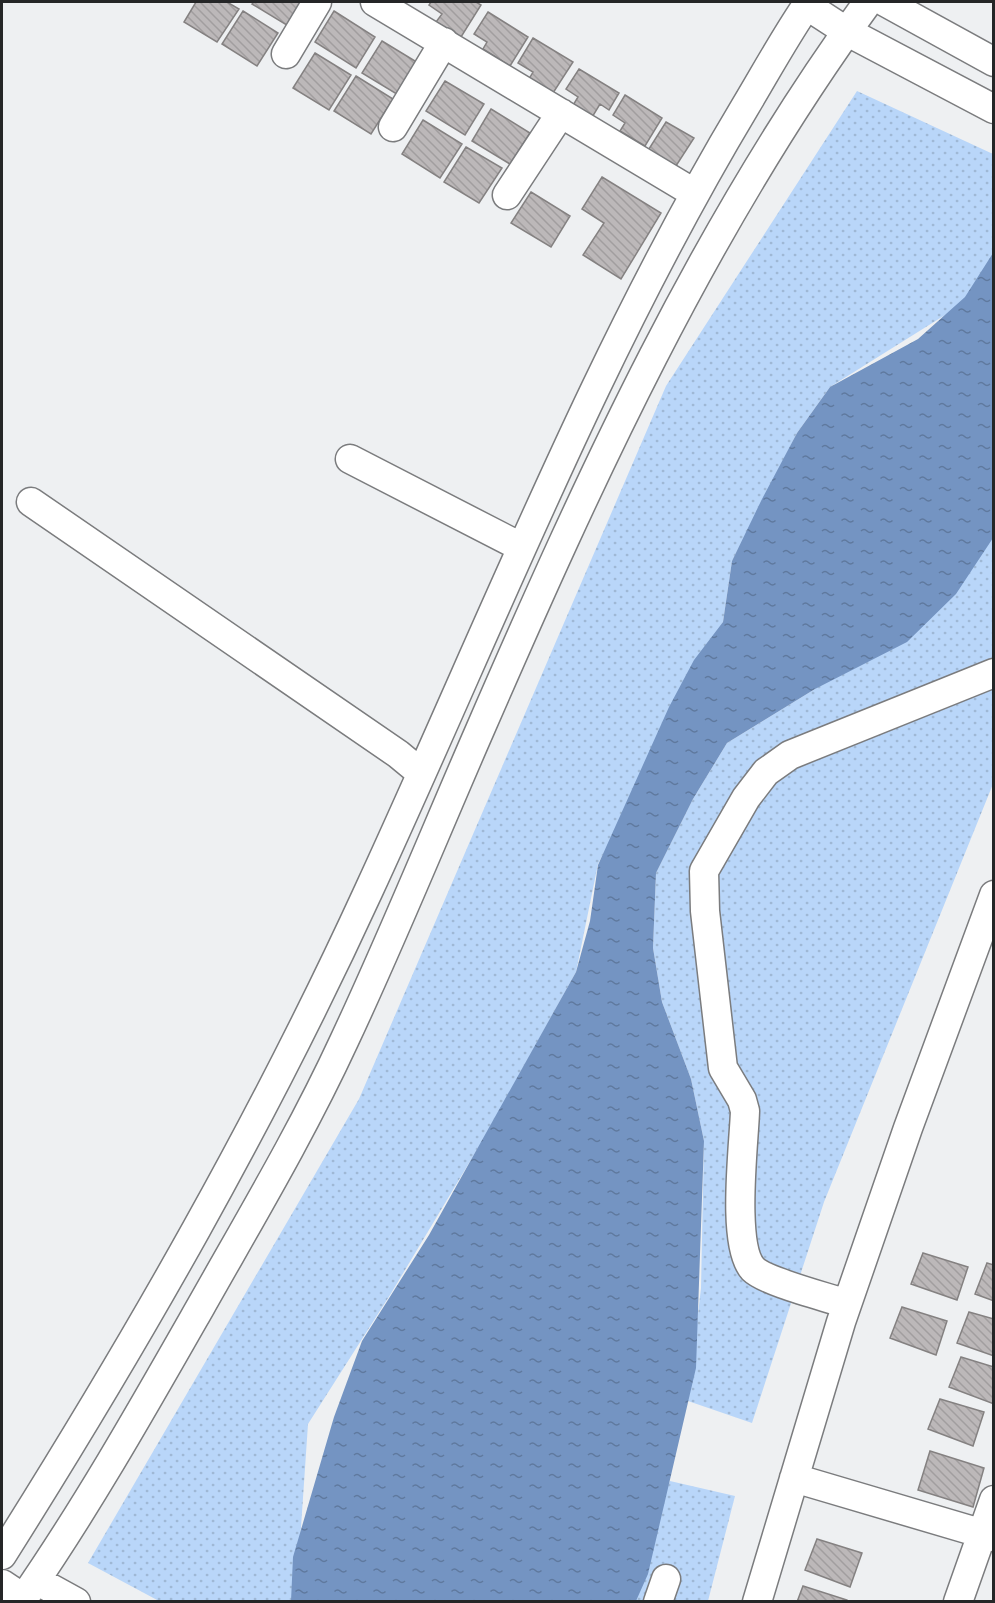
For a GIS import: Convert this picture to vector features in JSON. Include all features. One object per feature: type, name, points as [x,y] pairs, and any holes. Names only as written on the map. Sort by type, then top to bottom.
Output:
[{"type":"street","points":[[286,54],[317,2]]},
{"type":"street","points":[[375,2],[694,193]]},
{"type":"street","points":[[76,1602],[20,1591],[143,1408],[240,1238],[336,1057],[384,955],[483,722],[637,386],[689,285],[793,111],[868,2]]},
{"type":"street","points":[[885,2],[993,62]]},
{"type":"street","points":[[2,1555],[75,1439],[174,1272],[276,1084],[421,773],[603,369],[694,193],[808,3],[846,31],[993,109]]},
{"type":"street","points":[[393,127],[444,42]]},
{"type":"street","points":[[507,195],[561,113]]},
{"type":"street","points":[[350,459],[521,547]]},
{"type":"street","points":[[31,502],[398,754],[421,773]]},
{"type":"street","points":[[847,1304],[767,1278],[753,1269],[748,1260],[740,1223],[745,1111],[742,1100],[723,1068],[705,911],[704,871],[746,798],[766,772],[790,755],[993,673]]},
{"type":"street","points":[[757,1602],[847,1304],[908,1128],[993,896]]},
{"type":"street","points":[[794,1478],[988,1536]]},
{"type":"street","points":[[958,1602],[988,1536],[993,1500]]},
{"type":"shaded area","points":[[857,91],[993,154],[993,285],[830,387],[797,433],[732,561],[723,622],[598,864],[576,972],[487,1133],[390,1295],[308,1424],[296,1601],[159,1601],[88,1563],[359,1099],[666,386]]},
{"type":"shaded area","points":[[993,537],[993,784],[824,1202],[752,1423],[688,1401],[701,1288],[704,1141],[691,1079],[662,1002],[653,948],[656,873],[693,799],[727,743],[815,689]]},
{"type":"shaded area","points":[[670,1481],[735,1496],[708,1601],[620,1602]]},
{"type":"water","points":[[993,253],[993,538],[956,594],[907,642],[815,689],[727,743],[693,799],[656,873],[653,948],[662,1002],[691,1079],[704,1141],[696,1368],[648,1574],[636,1601],[291,1601],[293,1557],[334,1417],[362,1341],[429,1235],[576,972],[590,921],[598,865],[669,707],[694,660],[723,622],[732,561],[762,499],[797,433],[830,387],[918,339],[965,297]]},
{"type":"building","points":[[196,2],[227,2],[239,9],[217,42],[184,22]]},
{"type":"building","points":[[254,2],[306,2],[290,27],[252,4]]},
{"type":"building","points":[[431,2],[476,2],[481,5],[461,37],[436,22],[442,14],[429,5]]},
{"type":"building","points":[[243,11],[278,33],[257,66],[222,44]]},
{"type":"building","points":[[334,11],[375,37],[356,68],[315,42]]},
{"type":"building","points":[[488,12],[528,37],[510,66],[483,49],[487,42],[474,34]]},
{"type":"building","points":[[533,38],[573,62],[553,93],[529,79],[533,72],[518,63]]},
{"type":"building","points":[[382,41],[420,64],[400,96],[362,73]]},
{"type":"building","points":[[315,53],[351,75],[329,110],[293,88]]},
{"type":"building","points":[[579,69],[619,93],[609,110],[600,104],[591,119],[572,107],[578,97],[566,89]]},
{"type":"building","points":[[356,76],[393,99],[371,134],[334,111]]},
{"type":"building","points":[[445,81],[484,104],[465,135],[426,111]]},
{"type":"building","points":[[625,95],[662,118],[645,146],[620,131],[625,123],[613,115]]},
{"type":"building","points":[[491,109],[530,133],[510,164],[472,141]]},
{"type":"building","points":[[423,120],[462,144],[440,178],[402,154]]},
{"type":"building","points":[[666,122],[694,138],[674,169],[647,152]]},
{"type":"building","points":[[466,147],[502,168],[479,203],[444,182]]},
{"type":"building","points":[[602,177],[661,213],[621,279],[583,255],[604,223],[582,209]]},
{"type":"building","points":[[531,192],[570,216],[551,247],[511,223]]},
{"type":"building","points":[[923,1253],[968,1267],[957,1300],[911,1284]]},
{"type":"building","points":[[987,1263],[994,1265],[994,1301],[975,1294]]},
{"type":"building","points":[[902,1307],[947,1321],[936,1355],[890,1338]]},
{"type":"building","points":[[969,1312],[994,1319],[994,1356],[957,1343]]},
{"type":"building","points":[[961,1357],[994,1367],[994,1404],[949,1387]]},
{"type":"building","points":[[940,1399],[984,1412],[973,1446],[928,1429]]},
{"type":"building","points":[[930,1451],[984,1468],[973,1507],[918,1490]]},
{"type":"building","points":[[817,1539],[862,1553],[850,1587],[805,1570]]},
{"type":"building","points":[[803,1586],[847,1600],[847,1602],[797,1602]]}]
